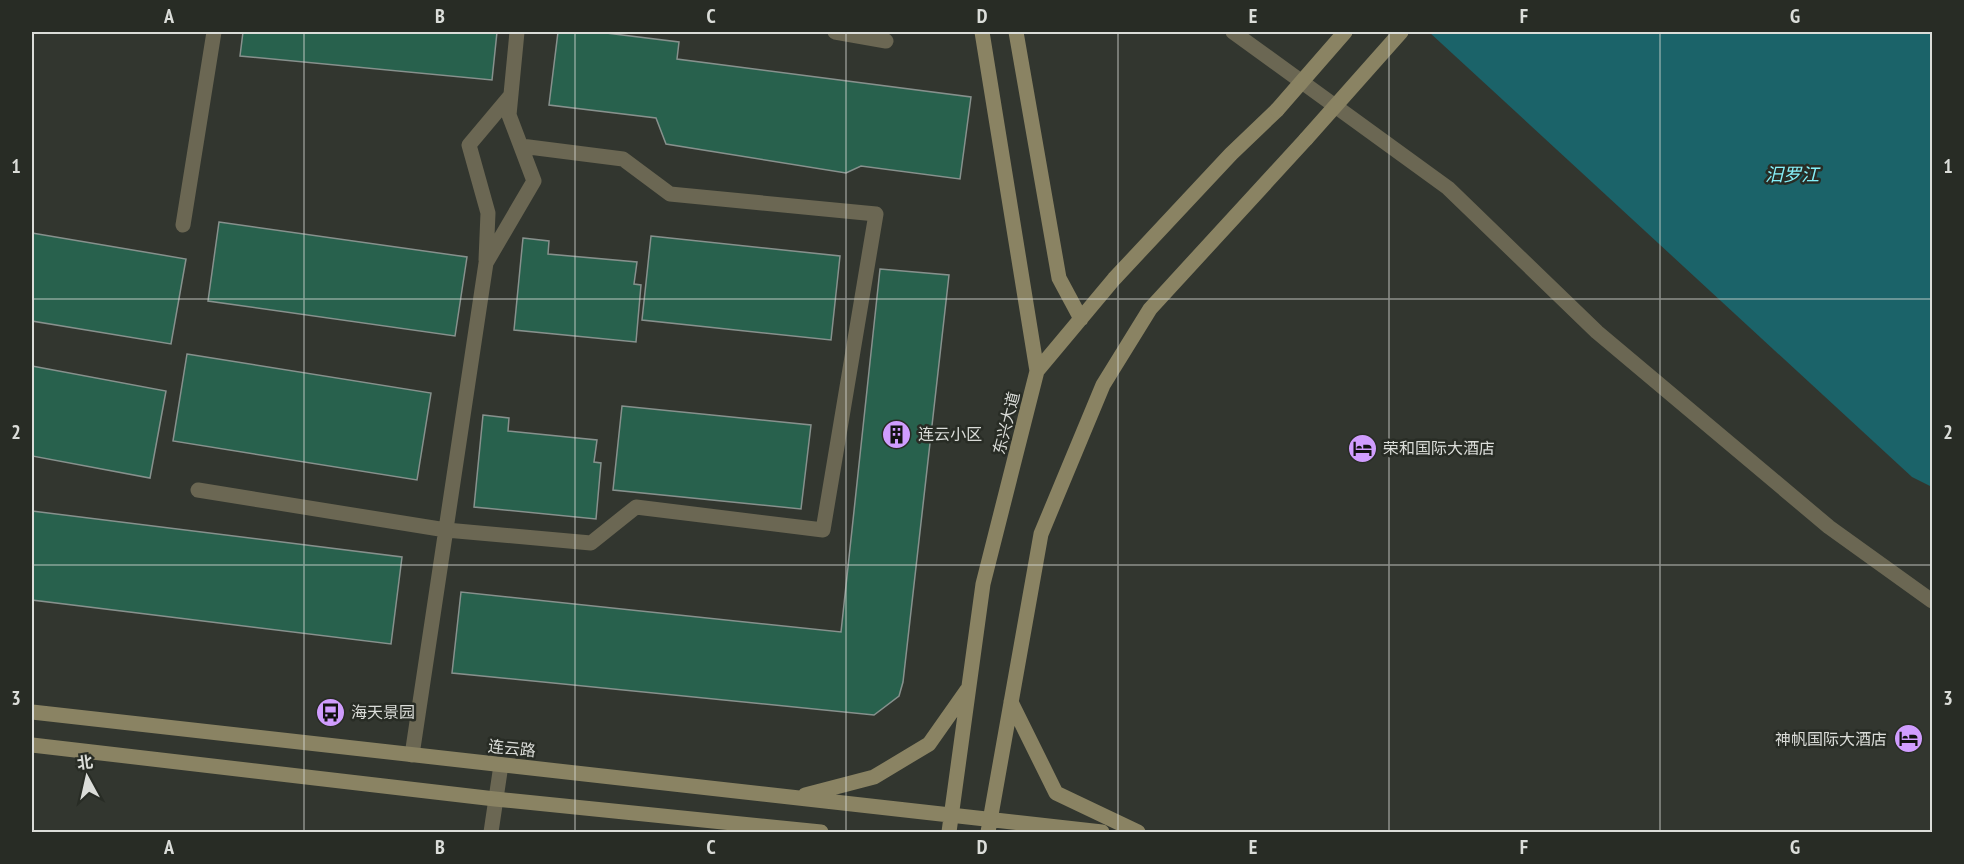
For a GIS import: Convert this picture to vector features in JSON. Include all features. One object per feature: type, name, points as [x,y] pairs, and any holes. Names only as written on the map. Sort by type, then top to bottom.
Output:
[{"type":"street","points":[[183,225],[214,32]]},
{"type":"street","points":[[486,264],[534,181],[509,115],[517,32]]},
{"type":"street","points":[[835,32],[886,41]]},
{"type":"street","points":[[982,32],[1037,371]]},
{"type":"street","points":[[1016,32],[1059,278],[1081,319]]},
{"type":"street","points":[[1233,32],[1448,188],[1598,332],[1829,527],[1932,601]]},
{"type":"street","name":"东兴大道","points":[[949,832],[983,584],[1037,371],[1114,279],[1231,154],[1277,110],[1345,32]]},
{"type":"street","points":[[988,826],[1041,534],[1103,385],[1150,309],[1401,32]]},
{"type":"street","points":[[412,755],[486,264],[488,213],[469,145],[511,95]]},
{"type":"street","points":[[198,490],[446,530],[591,543],[636,507],[823,530],[876,214],[670,194],[623,159],[521,146]]},
{"type":"street","points":[[795,798],[873,777],[929,744],[969,687]]},
{"type":"street","points":[[1011,702],[1056,793],[1138,832]]},
{"type":"street","name":"连云路","points":[[32,712],[951,815],[988,826],[1102,832]]},
{"type":"street","points":[[32,745],[495,799],[821,832]]},
{"type":"street","points":[[491,832],[501,765]]},
{"type":"water","name":"汨罗江","points":[[1429,32],[1932,32],[1932,487],[1912,477]]},
{"type":"building","points":[[243,32],[497,32],[492,80],[240,56]]},
{"type":"building","points":[[558,32],[598,32],[679,42],[677,59],[971,97],[960,179],[861,166],[846,173],[666,144],[656,118],[549,105]]},
{"type":"building","points":[[219,222],[467,257],[455,336],[208,301]]},
{"type":"building","points":[[32,233],[186,259],[171,344],[32,321]]},
{"type":"building","points":[[651,236],[840,256],[831,340],[642,320]]},
{"type":"building","points":[[523,238],[549,241],[548,254],[637,262],[634,284],[641,285],[636,342],[514,330]]},
{"type":"building","name":"连云小区","points":[[880,269],[949,275],[903,682],[899,696],[874,715],[452,673],[461,592],[841,632]]},
{"type":"building","points":[[187,354],[431,393],[417,480],[173,441]]},
{"type":"building","points":[[32,366],[166,391],[150,478],[32,456]]},
{"type":"building","points":[[622,406],[811,425],[801,509],[613,490]]},
{"type":"building","points":[[483,415],[509,418],[508,431],[597,440],[594,462],[601,463],[596,519],[474,507]]},
{"type":"building","points":[[32,511],[402,557],[391,644],[32,600]]},
{"type":"place","name":"连云小区","points":[[897,434]]},
{"type":"place","name":"荣和国际大酒店","points":[[1362,448]]},
{"type":"place","name":"海天景园","points":[[330,712]]},
{"type":"place","name":"神帆国际大酒店","points":[[1908,739]]}]
